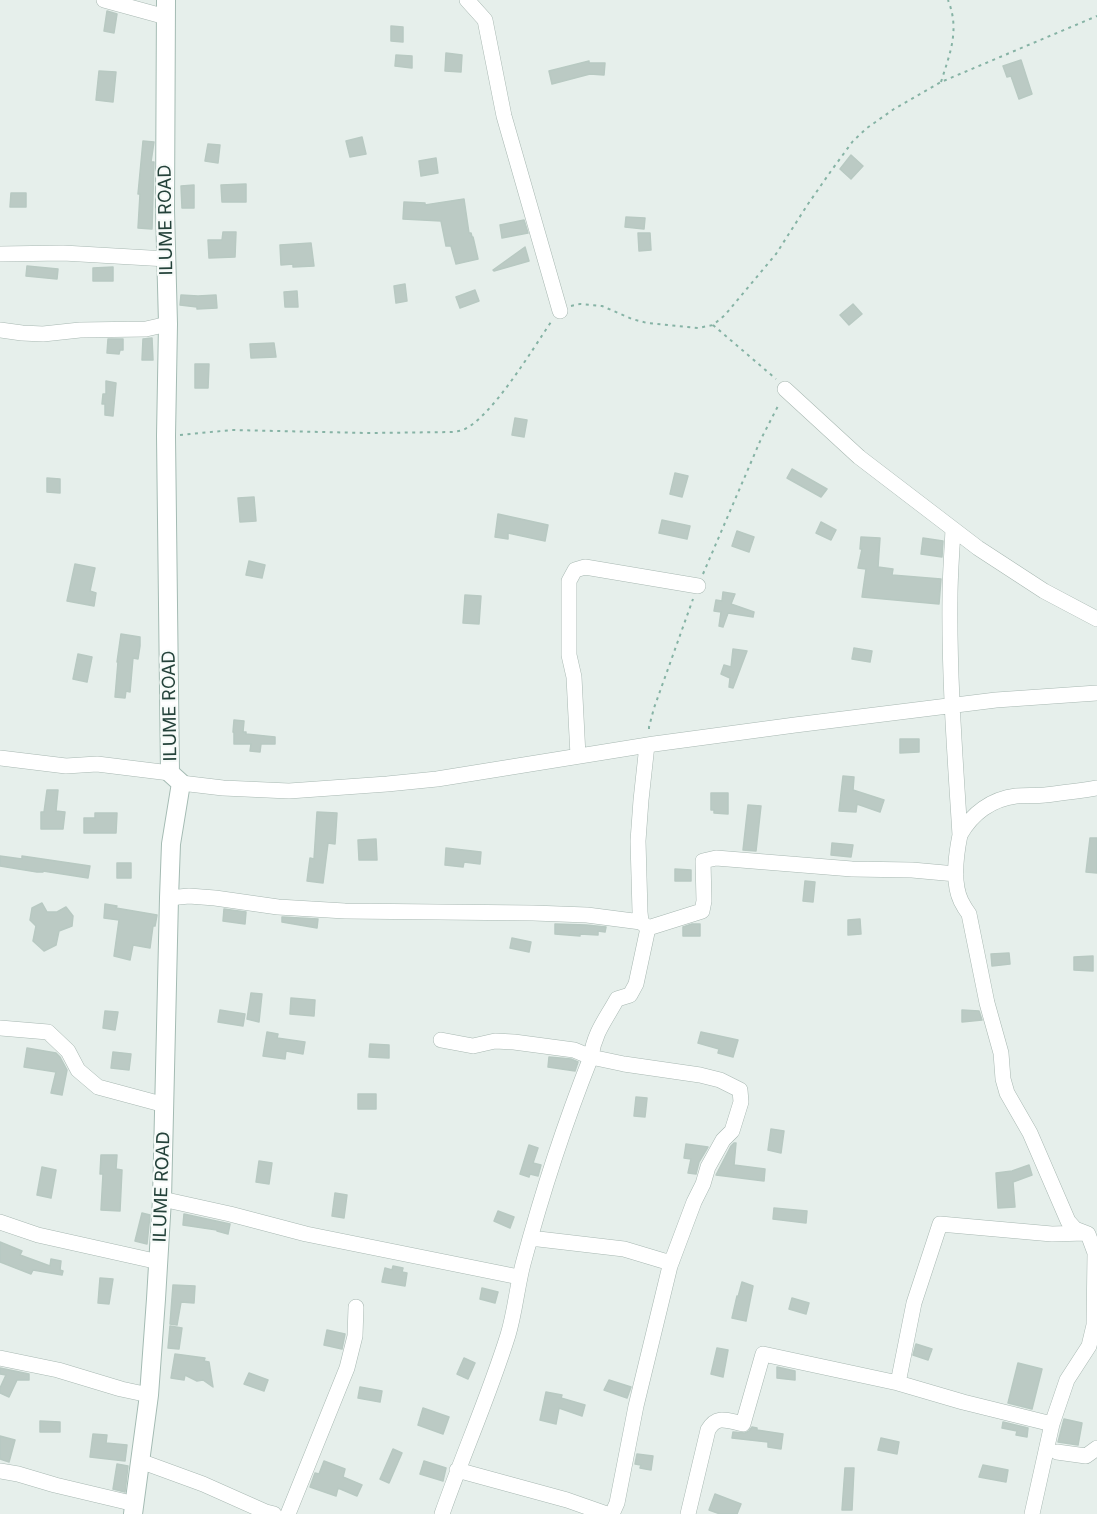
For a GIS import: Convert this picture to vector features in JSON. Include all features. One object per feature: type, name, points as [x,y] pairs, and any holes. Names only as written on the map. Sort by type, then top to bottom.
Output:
[{"type":"street","points":[[104,0],[166,9]]},
{"type":"street","points":[[467,0],[485,20],[504,116],[560,310]]},
{"type":"street","name":"ILUME ROAD","points":[[134,1509],[149,1395],[159,1262],[169,898],[175,778],[166,436],[168,324],[165,210],[166,9]]},
{"type":"street","points":[[0,254],[63,253],[167,259]]},
{"type":"street","points":[[0,330],[43,334],[80,330],[146,329],[168,324]]},
{"type":"street","points":[[785,389],[859,457],[978,548],[1044,591],[1097,619]]},
{"type":"street","points":[[953,529],[950,594],[951,705],[960,835],[956,874],[961,902],[969,914],[987,1003],[1001,1053],[1003,1079],[1007,1093],[1030,1133],[1068,1221],[1075,1229],[1088,1234],[1096,1251],[1094,1325],[1089,1346],[1067,1380],[1052,1424],[1032,1514]]},
{"type":"street","points":[[578,756],[574,677],[569,655],[569,580],[574,570],[585,567],[698,586]]},
{"type":"street","points":[[0,758],[66,766],[97,764],[223,788],[288,791],[437,779],[650,744],[951,705],[1097,693]]},
{"type":"street","points":[[442,1514],[509,1332],[519,1276],[543,1191],[567,1118],[591,1057],[592,1047],[599,1028],[617,999],[633,992],[644,925],[640,912],[638,841],[641,800],[650,744]]},
{"type":"street","points":[[960,835],[975,815],[988,805],[1004,798],[1097,788]]},
{"type":"street","points":[[169,898],[189,896],[278,907],[345,911],[587,915],[644,925],[702,910],[704,901],[703,861],[716,858],[852,869],[912,870],[956,874]]},
{"type":"street","points":[[0,1028],[48,1032],[68,1051],[78,1070],[98,1087],[165,1106]]},
{"type":"street","points":[[441,1040],[473,1046],[495,1041],[574,1050],[591,1057],[624,1064],[700,1075],[720,1080],[740,1090],[741,1102],[732,1131],[723,1140],[708,1167],[670,1266],[636,1406],[617,1503],[612,1514]]},
{"type":"street","points":[[162,1199],[306,1234],[519,1276]]},
{"type":"street","points":[[0,1222],[38,1235],[159,1262]]},
{"type":"street","points":[[898,1383],[914,1303],[940,1224],[1052,1234],[1085,1233]]},
{"type":"street","points":[[530,1238],[624,1249],[664,1261],[672,1261]]},
{"type":"street","points":[[288,1514],[347,1368],[355,1336],[356,1307]]},
{"type":"street","points":[[688,1514],[708,1430],[718,1419],[743,1424],[763,1354],[898,1383],[1052,1424]]},
{"type":"street","points":[[0,1358],[58,1370],[149,1395]]},
{"type":"street","points":[[1057,1452],[1086,1456],[1097,1448]]},
{"type":"street","points":[[140,1461],[274,1514]]},
{"type":"street","points":[[0,1470],[134,1509]]},
{"type":"street","points":[[457,1470],[567,1500],[608,1514]]},
{"type":"path","points":[[941,82],[954,36],[954,22],[948,0]]},
{"type":"path","points":[[166,436],[232,430],[454,432],[463,430],[496,401],[560,310],[570,306],[590,304],[602,306],[646,323],[698,328],[713,325],[725,315],[776,254],[853,141],[867,128],[894,109],[941,82],[1097,16]]},
{"type":"path","points":[[650,744],[649,727],[698,586],[785,389],[713,325]]},
{"type":"building","points":[[107,11],[117,14],[114,33],[104,31]]},
{"type":"building","points":[[391,26],[403,27],[403,42],[391,41]]},
{"type":"building","points":[[446,53],[462,55],[461,72],[445,71]]},
{"type":"building","points":[[396,55],[412,56],[412,68],[395,66]]},
{"type":"building","points":[[1021,60],[1032,94],[1019,99],[1011,76],[1007,77],[1003,66]]},
{"type":"building","points":[[589,61],[589,63],[605,63],[604,75],[590,74],[552,84],[549,71]]},
{"type":"building","points":[[99,71],[116,72],[113,102],[96,100]]},
{"type":"building","points":[[362,137],[366,154],[350,157],[346,141]]},
{"type":"building","points":[[143,141],[154,142],[151,162],[154,162],[152,229],[138,228],[140,194],[138,194]]},
{"type":"building","points":[[208,144],[220,145],[218,163],[205,161]]},
{"type":"building","points":[[851,155],[863,166],[851,179],[840,169]]},
{"type":"building","points":[[436,158],[438,173],[421,176],[419,161]]},
{"type":"building","points":[[246,184],[246,202],[222,202],[221,185]]},
{"type":"building","points":[[194,185],[194,208],[182,208],[181,186]]},
{"type":"building","points":[[11,193],[26,193],[26,207],[10,207]]},
{"type":"building","points":[[464,199],[469,233],[473,237],[478,259],[456,264],[451,246],[446,246],[441,221],[403,219],[404,202],[425,203],[425,205]]},
{"type":"building","points":[[626,217],[645,218],[644,229],[625,227]]},
{"type":"building","points":[[524,220],[528,233],[502,238],[500,225]]},
{"type":"building","points":[[223,232],[236,232],[235,257],[209,258],[208,240],[222,240]]},
{"type":"building","points":[[638,233],[650,233],[651,250],[639,251]]},
{"type":"building","points":[[311,243],[314,266],[281,265],[280,245]]},
{"type":"building","points":[[525,247],[529,261],[493,270]]},
{"type":"building","points":[[27,266],[58,269],[57,279],[26,276]]},
{"type":"building","points":[[113,267],[113,281],[93,281],[93,268]]},
{"type":"building","points":[[405,284],[407,301],[396,303],[394,286]]},
{"type":"building","points":[[475,290],[479,301],[460,308],[456,297]]},
{"type":"building","points":[[297,291],[298,307],[285,307],[284,292]]},
{"type":"building","points":[[181,295],[216,295],[217,308],[197,309],[197,307],[180,305]]},
{"type":"building","points":[[853,304],[862,314],[849,325],[840,315]]},
{"type":"building","points":[[152,338],[153,360],[142,360],[143,339]]},
{"type":"building","points":[[108,339],[123,339],[123,350],[120,350],[119,354],[107,353]]},
{"type":"building","points":[[274,343],[276,357],[251,358],[250,344]]},
{"type":"building","points":[[195,364],[209,364],[208,388],[195,388]]},
{"type":"building","points":[[106,381],[116,383],[113,416],[105,415],[105,404],[102,404],[103,394],[106,394]]},
{"type":"building","points":[[515,418],[527,420],[524,437],[512,435]]},
{"type":"building","points":[[792,469],[827,489],[821,497],[787,478]]},
{"type":"building","points":[[675,473],[688,476],[682,497],[670,494]]},
{"type":"building","points":[[47,478],[60,479],[60,493],[47,492]]},
{"type":"building","points":[[254,497],[256,521],[240,522],[238,498]]},
{"type":"building","points":[[498,514],[548,525],[545,541],[508,533],[508,539],[495,537]]},
{"type":"building","points":[[662,520],[690,526],[687,539],[659,533]]},
{"type":"building","points":[[821,522],[836,530],[831,540],[816,533]]},
{"type":"building","points":[[737,531],[754,537],[749,552],[732,546]]},
{"type":"building","points":[[861,537],[880,538],[878,567],[893,569],[892,575],[941,579],[939,604],[862,597],[866,569],[858,568],[862,549],[860,549]]},
{"type":"building","points":[[923,538],[943,541],[942,557],[921,554]]},
{"type":"building","points":[[249,561],[265,565],[262,578],[246,575]]},
{"type":"building","points":[[75,564],[95,568],[90,591],[96,593],[94,606],[67,601]]},
{"type":"building","points":[[723,592],[735,594],[731,604],[754,612],[753,617],[728,613],[723,627],[719,626],[721,612],[714,611],[716,600],[722,601]]},
{"type":"building","points":[[465,595],[481,596],[479,624],[463,623]]},
{"type":"building","points":[[121,634],[140,637],[138,659],[133,658],[130,692],[126,691],[125,698],[115,697]]},
{"type":"building","points":[[854,648],[872,651],[870,662],[852,659]]},
{"type":"building","points":[[733,649],[747,651],[733,688],[729,687],[730,678],[721,674],[724,665],[731,667]]},
{"type":"building","points":[[78,654],[92,657],[87,682],[73,679]]},
{"type":"building","points":[[234,720],[244,721],[243,732],[246,734],[275,737],[275,744],[261,744],[260,752],[250,751],[251,744],[234,744]]},
{"type":"building","points":[[900,739],[919,739],[919,752],[900,753]]},
{"type":"building","points":[[843,776],[854,777],[853,790],[884,800],[880,812],[857,804],[856,812],[839,811]]},
{"type":"building","points":[[47,790],[58,790],[56,811],[65,812],[63,829],[41,829],[41,812],[44,812]]},
{"type":"building","points":[[711,793],[728,793],[728,814],[714,813],[714,810],[711,810]]},
{"type":"building","points":[[748,805],[761,806],[756,851],[743,850]]},
{"type":"building","points":[[317,812],[337,813],[335,844],[328,843],[323,883],[307,881],[310,858],[314,859]]},
{"type":"building","points":[[95,813],[117,813],[116,833],[84,833],[84,818],[95,818]]},
{"type":"building","points":[[1090,838],[1097,838],[1097,873],[1086,872]]},
{"type":"building","points":[[376,839],[377,860],[359,860],[358,840]]},
{"type":"building","points":[[832,843],[853,845],[851,857],[831,855]]},
{"type":"building","points":[[446,848],[481,852],[480,864],[464,862],[463,867],[445,865]]},
{"type":"building","points":[[0,856],[22,859],[22,856],[90,866],[88,878],[0,866]]},
{"type":"building","points":[[117,863],[131,863],[131,878],[117,878]]},
{"type":"building","points":[[675,869],[691,870],[691,881],[675,881]]},
{"type":"building","points":[[805,881],[815,882],[813,902],[803,901]]},
{"type":"building","points":[[42,903],[47,912],[57,912],[66,907],[73,916],[72,926],[59,931],[56,945],[44,951],[33,941],[36,926],[30,920],[32,908]]},
{"type":"building","points":[[105,904],[157,915],[150,948],[133,945],[130,960],[114,956],[119,920],[104,918]]},
{"type":"building","points":[[224,909],[246,912],[245,924],[223,921]]},
{"type":"building","points":[[282,917],[318,919],[317,928],[282,922]]},
{"type":"building","points":[[860,919],[861,934],[848,935],[848,920]]},
{"type":"building","points":[[555,924],[606,927],[605,932],[598,931],[598,935],[580,934],[580,936],[555,934]]},
{"type":"building","points":[[700,924],[700,936],[683,936],[683,927]]},
{"type":"building","points":[[512,938],[531,942],[529,952],[510,948]]},
{"type":"building","points":[[1009,953],[1010,964],[992,966],[991,954]]},
{"type":"building","points":[[1093,956],[1093,971],[1074,970],[1074,957]]},
{"type":"building","points":[[251,993],[262,994],[259,1022],[247,1019]]},
{"type":"building","points":[[291,998],[315,1000],[314,1016],[290,1014]]},
{"type":"building","points":[[220,1010],[245,1014],[243,1026],[218,1022]]},
{"type":"building","points":[[962,1010],[979,1011],[982,1020],[962,1022]]},
{"type":"building","points":[[105,1011],[118,1012],[115,1030],[103,1028]]},
{"type":"building","points":[[267,1032],[278,1034],[277,1038],[305,1042],[303,1054],[286,1051],[285,1059],[263,1056]]},
{"type":"building","points":[[701,1032],[738,1040],[733,1057],[718,1053],[719,1049],[698,1043]]},
{"type":"building","points":[[370,1044],[389,1045],[389,1058],[369,1057]]},
{"type":"building","points":[[27,1048],[56,1053],[60,1057],[67,1070],[62,1095],[51,1093],[56,1072],[24,1067]]},
{"type":"building","points":[[113,1052],[131,1054],[129,1070],[111,1068]]},
{"type":"building","points":[[549,1057],[578,1062],[575,1071],[548,1067]]},
{"type":"building","points":[[358,1094],[376,1094],[376,1109],[358,1109]]},
{"type":"building","points":[[636,1097],[647,1098],[645,1117],[634,1116]]},
{"type":"building","points":[[771,1129],[784,1131],[781,1153],[768,1150]]},
{"type":"building","points":[[736,1143],[734,1165],[765,1169],[764,1181],[716,1175]]},
{"type":"building","points":[[686,1144],[708,1147],[699,1162],[696,1174],[688,1173],[691,1159],[684,1158]]},
{"type":"building","points":[[529,1145],[538,1148],[533,1163],[541,1165],[538,1176],[530,1174],[529,1177],[520,1174]]},
{"type":"building","points":[[101,1155],[117,1155],[116,1169],[122,1170],[120,1211],[101,1210],[103,1174],[100,1174]]},
{"type":"building","points":[[259,1161],[272,1163],[269,1184],[256,1182]]},
{"type":"building","points":[[1029,1165],[1032,1175],[1013,1182],[1015,1207],[998,1208],[996,1173],[1012,1171]]},
{"type":"building","points":[[42,1167],[56,1170],[51,1198],[37,1195]]},
{"type":"building","points":[[335,1193],[347,1195],[344,1218],[332,1216]]},
{"type":"building","points":[[774,1208],[807,1211],[806,1223],[773,1219]]},
{"type":"building","points":[[498,1211],[514,1217],[510,1228],[494,1221]]},
{"type":"building","points":[[142,1213],[150,1215],[147,1244],[135,1241]]},
{"type":"building","points":[[184,1214],[230,1224],[228,1234],[183,1225]]},
{"type":"building","points":[[0,1242],[22,1251],[20,1255],[50,1266],[51,1259],[61,1261],[62,1275],[33,1270],[31,1274],[0,1262]]},
{"type":"building","points":[[393,1266],[403,1268],[402,1272],[407,1273],[405,1286],[382,1282],[385,1268],[392,1270]]},
{"type":"building","points":[[100,1278],[113,1279],[109,1304],[98,1303]]},
{"type":"building","points":[[742,1282],[753,1286],[746,1321],[732,1318]]},
{"type":"building","points":[[173,1285],[195,1286],[194,1303],[181,1302],[177,1325],[170,1324]]},
{"type":"building","points":[[482,1288],[498,1292],[495,1303],[480,1299]]},
{"type":"building","points":[[792,1298],[809,1303],[806,1314],[789,1309]]},
{"type":"building","points":[[170,1326],[182,1328],[179,1349],[168,1348]]},
{"type":"building","points":[[327,1330],[345,1334],[342,1349],[324,1345]]},
{"type":"building","points":[[916,1344],[932,1349],[928,1360],[913,1355]]},
{"type":"building","points":[[717,1348],[728,1350],[723,1377],[711,1374]]},
{"type":"building","points":[[175,1354],[205,1358],[204,1361],[209,1362],[213,1387],[203,1380],[197,1381],[185,1375],[184,1380],[171,1378]]},
{"type":"building","points":[[464,1358],[475,1363],[468,1379],[457,1374]]},
{"type":"building","points":[[1018,1363],[1042,1369],[1032,1409],[1008,1403]]},
{"type":"building","points":[[777,1367],[795,1371],[795,1380],[777,1378]]},
{"type":"building","points":[[0,1368],[29,1374],[29,1380],[17,1380],[9,1397],[0,1393],[6,1375],[0,1374]]},
{"type":"building","points":[[249,1373],[268,1380],[264,1391],[244,1384]]},
{"type":"building","points":[[609,1380],[631,1387],[627,1398],[604,1390]]},
{"type":"building","points":[[360,1387],[382,1391],[380,1402],[358,1398]]},
{"type":"building","points":[[546,1392],[562,1395],[561,1398],[585,1405],[582,1416],[559,1408],[556,1424],[540,1420]]},
{"type":"building","points":[[423,1408],[449,1417],[443,1434],[418,1425]]},
{"type":"building","points":[[1064,1419],[1082,1423],[1078,1445],[1058,1442]]},
{"type":"building","points":[[40,1421],[60,1422],[60,1432],[40,1432]]},
{"type":"building","points":[[1003,1422],[1028,1428],[1027,1437],[1016,1435],[1017,1431],[1002,1428]]},
{"type":"building","points":[[752,1427],[757,1430],[783,1434],[781,1449],[768,1447],[768,1442],[732,1438],[733,1432],[745,1433]]},
{"type":"building","points":[[93,1434],[107,1435],[106,1443],[127,1445],[125,1461],[90,1457]]},
{"type":"building","points":[[0,1436],[15,1440],[9,1462],[0,1459]]},
{"type":"building","points":[[881,1438],[899,1442],[897,1454],[878,1450]]},
{"type":"building","points":[[393,1449],[402,1453],[389,1483],[380,1479]]},
{"type":"building","points":[[637,1454],[653,1456],[651,1470],[640,1468],[641,1465],[635,1464]]},
{"type":"building","points":[[324,1461],[345,1469],[343,1477],[362,1485],[357,1496],[338,1488],[336,1496],[310,1487],[315,1473],[319,1474]]},
{"type":"building","points":[[424,1461],[446,1468],[443,1481],[420,1474]]},
{"type":"building","points":[[117,1464],[128,1466],[125,1492],[113,1489]]},
{"type":"building","points":[[983,1465],[1008,1470],[1006,1482],[979,1477]]},
{"type":"building","points":[[845,1468],[854,1468],[852,1510],[842,1510]]},
{"type":"building","points":[[715,1494],[741,1504],[737,1514],[720,1514],[709,1510]]}]
